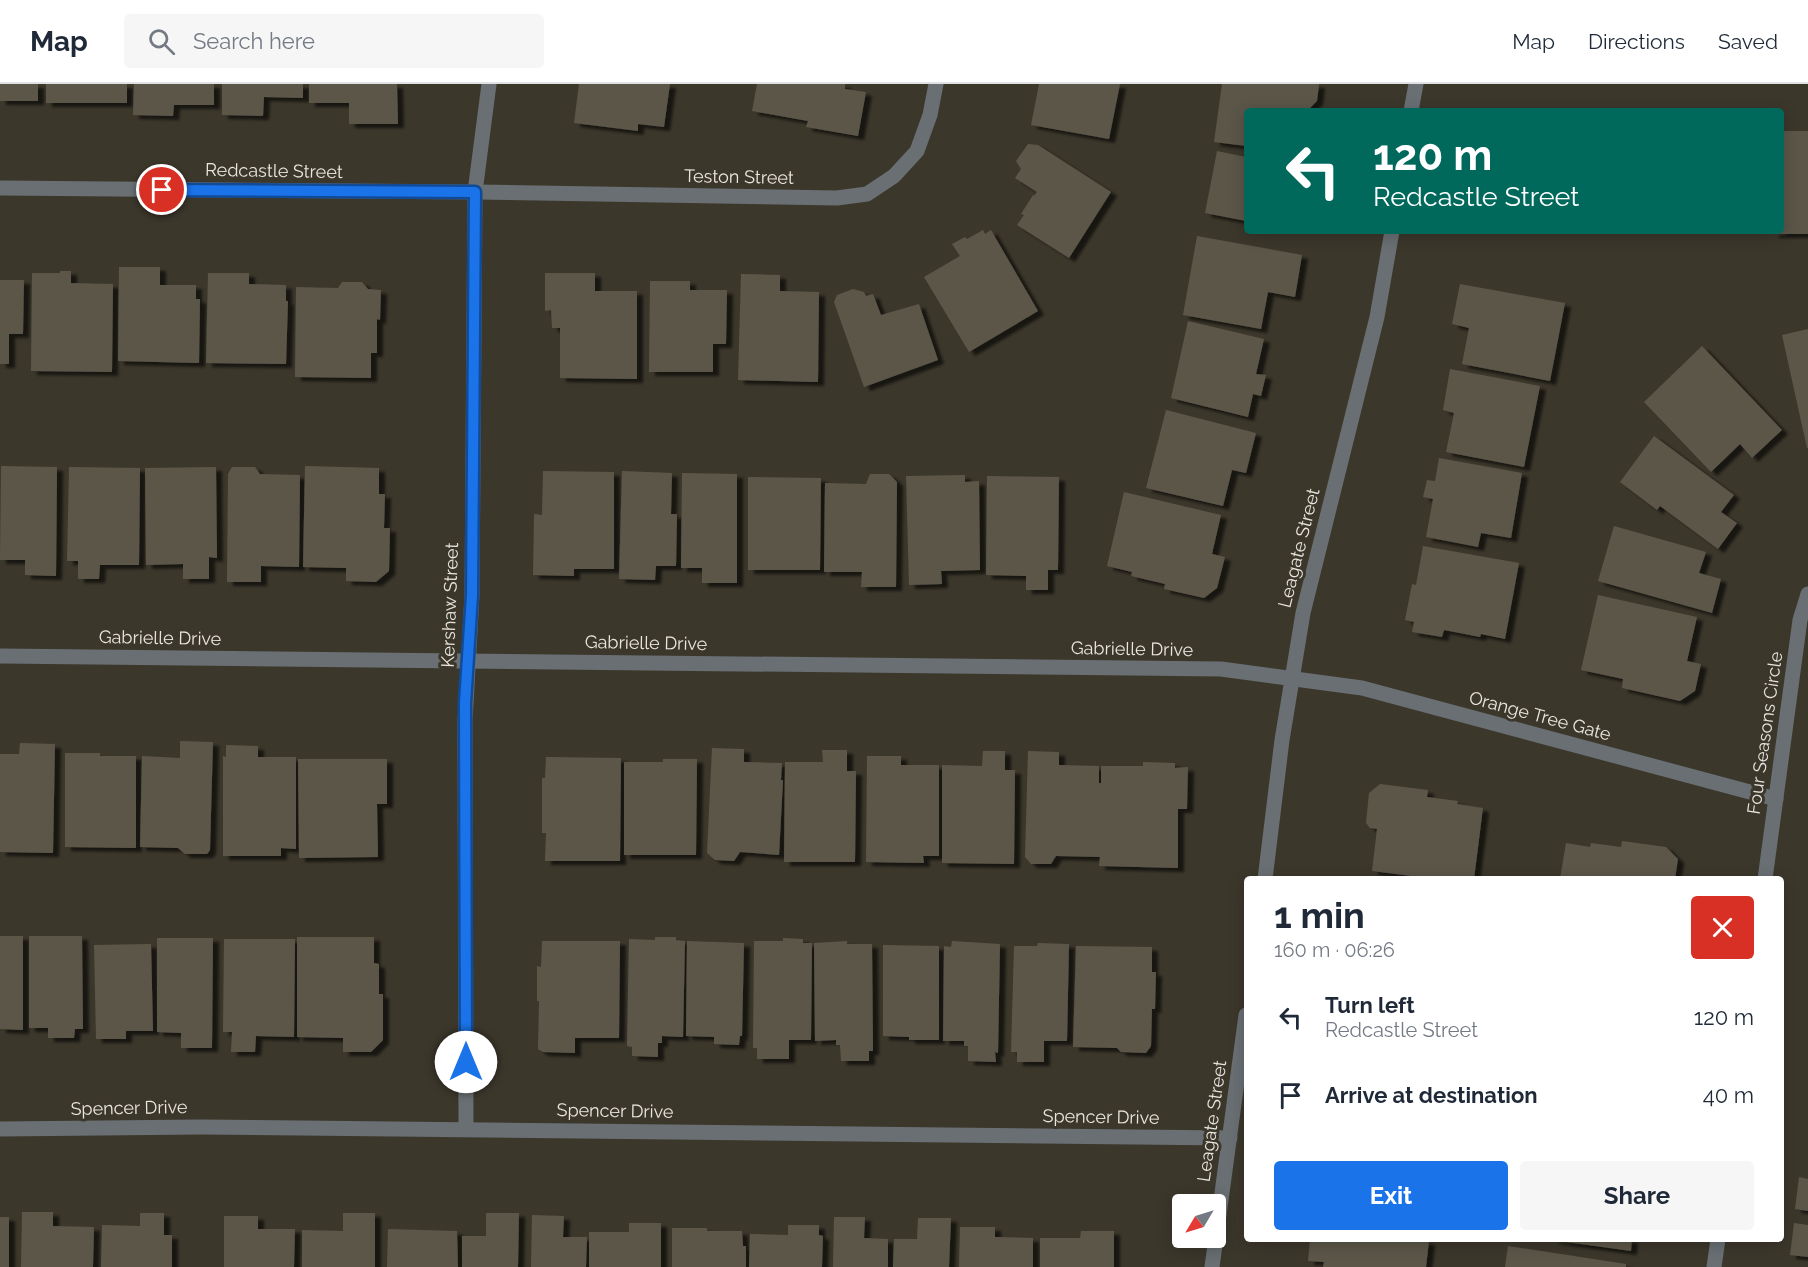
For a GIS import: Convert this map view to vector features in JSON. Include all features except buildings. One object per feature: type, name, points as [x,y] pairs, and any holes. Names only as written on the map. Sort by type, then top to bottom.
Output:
[{"type":"street","name":"Kershaw Street","points":[[466,1129],[465,721],[472,595],[475,192],[489,84]]},
{"type":"street","name":"Teston Street","points":[[475,192],[837,198],[867,194],[894,176],[917,151],[930,115],[936,84]]},
{"type":"street","points":[[1412,108],[1416,84]]},
{"type":"street","name":"Redcastle Street","points":[[0,188],[475,192]]},
{"type":"street","name":"Leagate Street","points":[[1265,876],[1282,741],[1303,613],[1377,317],[1391,234]]},
{"type":"street","name":"Four Seasons Circle","points":[[1766,876],[1800,620],[1808,594]]},
{"type":"street","name":"Gabrielle Drive","points":[[0,656],[1221,669],[1292,679]]},
{"type":"street","name":"Orange Tree Gate","points":[[1292,679],[1362,688],[1776,799]]},
{"type":"street","name":"Leagate Street","points":[[1212,1267],[1244,1030]]},
{"type":"street","name":"Spencer Drive","points":[[0,1129],[201,1126],[1230,1138]]},
{"type":"street","points":[[1714,1267],[1718,1242]]},
{"type":"route","points":[[162,190],[475,192],[472,595],[465,703],[466,1062]]}]
